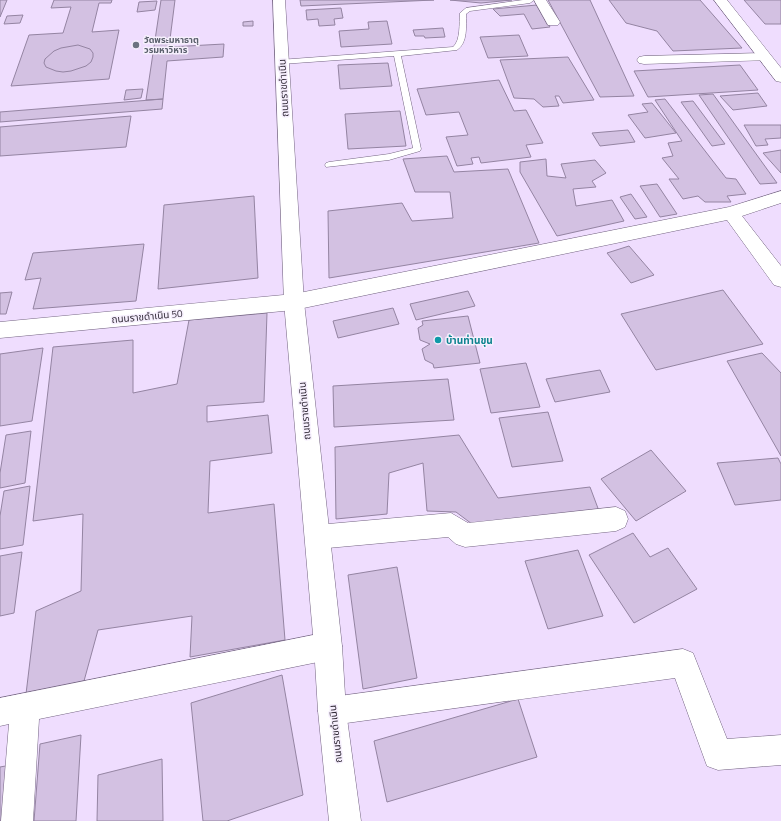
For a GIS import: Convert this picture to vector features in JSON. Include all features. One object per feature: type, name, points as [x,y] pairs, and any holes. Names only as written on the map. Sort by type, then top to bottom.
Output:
[{"type":"street","name":"ถนนราขดำเนิน","points":[[279,0],[294,302],[316,537],[328,646],[332,711],[345,821]]},
{"type":"street","points":[[540,0],[553,22]]},
{"type":"street","points":[[720,0],[779,73]]},
{"type":"street","points":[[644,60],[764,56]]},
{"type":"street","name":"ถนนราขดำเนิน 50","points":[[0,330],[294,302],[731,213],[781,198]]},
{"type":"street","points":[[731,213],[781,280]]},
{"type":"street","points":[[316,537],[451,525],[465,535],[616,519]]},
{"type":"street","points":[[17,821],[12,709],[328,646]]},
{"type":"street","points":[[332,711],[683,663],[718,755],[781,750]]},
{"type":"lane","points":[[282,62],[455,49],[459,46],[462,33],[463,13],[468,9],[531,0]]},
{"type":"lane","points":[[329,165],[389,157],[417,149],[396,54]]},
{"type":"building","points":[[0,0],[7,0],[0,17]]},
{"type":"building","points":[[54,0],[112,0],[111,3],[99,3],[92,32],[119,30],[109,79],[11,86],[29,35],[63,33],[71,7],[51,8]]},
{"type":"building","points":[[161,0],[175,0],[169,47],[224,44],[223,57],[167,61],[163,99],[146,100]]},
{"type":"building","points":[[300,0],[434,0],[301,6]]},
{"type":"building","points":[[450,0],[512,0],[481,3]]},
{"type":"building","points":[[548,0],[590,0],[634,96],[600,97]]},
{"type":"building","points":[[609,0],[700,0],[742,48],[673,51],[657,31],[626,23]]},
{"type":"building","points":[[744,0],[781,0],[781,24],[765,24]]},
{"type":"building","points":[[157,1],[155,10],[137,12],[139,2]]},
{"type":"building","points":[[537,5],[550,27],[532,29],[524,14],[500,16],[493,9]]},
{"type":"building","points":[[341,8],[343,18],[334,19],[335,25],[319,26],[318,19],[307,20],[306,10]]},
{"type":"building","points":[[23,15],[20,23],[4,24],[7,16]]},
{"type":"building","points":[[253,21],[253,26],[243,26],[243,22]]},
{"type":"building","points":[[387,21],[392,44],[341,47],[339,31],[369,29],[368,22]]},
{"type":"building","points":[[443,28],[445,37],[425,38],[424,36],[415,36],[413,30]]},
{"type":"building","points":[[519,35],[528,56],[488,58],[480,37]]},
{"type":"building","points":[[78,45],[90,49],[93,53],[91,62],[86,66],[63,72],[46,67],[44,63],[45,59],[54,51],[61,48]]},
{"type":"building","points":[[568,57],[594,100],[563,103],[559,96],[555,96],[559,106],[543,107],[534,99],[514,98],[500,60]]},
{"type":"building","points":[[388,63],[392,86],[340,89],[338,65]]},
{"type":"building","points":[[740,65],[758,90],[648,97],[634,71]]},
{"type":"building","points":[[499,80],[514,111],[526,110],[543,143],[526,145],[531,157],[481,163],[479,157],[471,158],[473,164],[457,166],[446,137],[468,135],[459,112],[426,115],[417,89]]},
{"type":"building","points":[[143,89],[141,98],[124,100],[126,90]]},
{"type":"building","points":[[758,93],[767,106],[733,110],[720,96]]},
{"type":"building","points":[[713,94],[777,183],[760,184],[699,95]]},
{"type":"building","points":[[163,99],[162,109],[0,122],[0,112]]},
{"type":"building","points":[[665,99],[726,178],[736,179],[746,194],[727,196],[731,202],[705,202],[698,196],[683,199],[669,179],[679,179],[662,158],[673,156],[668,143],[682,141],[655,100]]},
{"type":"building","points":[[693,101],[725,144],[712,146],[681,102]]},
{"type":"building","points":[[652,103],[676,133],[645,138],[628,115],[648,112],[642,104]]},
{"type":"building","points":[[400,111],[406,146],[348,149],[345,114]]},
{"type":"building","points":[[131,116],[126,147],[0,156],[0,127]]},
{"type":"building","points":[[744,125],[781,125],[781,138],[765,139],[768,145],[756,146]]},
{"type":"building","points":[[628,130],[635,142],[600,146],[592,133]]},
{"type":"building","points":[[781,150],[781,173],[763,153]]},
{"type":"building","points":[[447,156],[454,172],[508,169],[539,243],[329,278],[328,211],[402,203],[412,221],[453,218],[450,192],[415,192],[403,159]]},
{"type":"building","points":[[546,159],[547,176],[566,178],[561,164],[595,160],[606,173],[592,181],[596,187],[573,189],[576,206],[612,200],[624,221],[557,236],[520,172],[520,162]]},
{"type":"building","points":[[657,184],[677,214],[660,217],[640,186]]},
{"type":"building","points":[[631,194],[647,217],[635,219],[620,197]]},
{"type":"building","points":[[254,196],[258,278],[158,289],[164,205]]},
{"type":"building","points":[[144,244],[136,301],[33,309],[41,278],[25,280],[33,253]]},
{"type":"building","points":[[629,246],[654,275],[631,283],[607,253]]},
{"type":"building","points":[[723,290],[763,344],[656,370],[621,314]]},
{"type":"building","points":[[468,291],[475,306],[416,320],[410,304]]},
{"type":"building","points":[[12,292],[6,314],[0,314],[0,293]]},
{"type":"building","points":[[393,308],[399,324],[338,338],[333,321]]},
{"type":"building","points":[[267,313],[264,402],[207,406],[207,422],[268,415],[272,453],[210,461],[208,513],[274,504],[285,640],[190,657],[192,616],[98,630],[84,681],[26,694],[36,611],[81,591],[83,514],[33,521],[53,347],[133,340],[133,393],[177,384],[189,320]]},
{"type":"building","points":[[468,316],[480,363],[434,368],[433,364],[425,360],[422,349],[430,344],[420,340],[418,328],[423,325],[422,321]]},
{"type":"building","points":[[43,348],[32,421],[0,426],[0,354]]},
{"type":"building","points":[[762,353],[781,373],[781,456],[727,361]]},
{"type":"building","points":[[526,363],[540,407],[491,413],[480,369]]},
{"type":"building","points":[[600,370],[610,392],[555,402],[546,379]]},
{"type":"building","points":[[448,379],[454,420],[334,427],[333,386]]},
{"type":"building","points":[[548,412],[563,461],[512,467],[499,418]]},
{"type":"building","points":[[31,431],[25,483],[0,488],[0,473],[6,435]]},
{"type":"building","points":[[459,435],[498,498],[590,487],[599,511],[472,524],[456,512],[427,511],[423,463],[389,473],[387,514],[336,519],[335,447]]},
{"type":"building","points":[[651,450],[686,491],[636,521],[601,479]]},
{"type":"building","points":[[778,458],[781,464],[781,500],[735,505],[717,463]]},
{"type":"building","points":[[30,486],[23,545],[0,549],[0,516],[4,491]]},
{"type":"building","points":[[633,533],[650,557],[668,548],[697,589],[634,623],[589,555]]},
{"type":"building","points":[[578,550],[603,616],[548,629],[525,561]]},
{"type":"building","points":[[22,552],[14,613],[0,616],[0,556]]},
{"type":"building","points":[[397,567],[417,678],[363,689],[348,575]]},
{"type":"building","points":[[282,675],[303,795],[227,821],[203,821],[191,703]]},
{"type":"building","points":[[518,699],[537,757],[387,802],[374,741]]},
{"type":"building","points":[[81,735],[76,821],[34,821],[40,744]]},
{"type":"building","points":[[162,759],[163,821],[97,821],[98,775]]},
{"type":"building","points":[[11,765],[4,821],[0,821],[0,767]]},
{"type":"place","name":"วัดพระมหาธาตุ วรมหาวิหาร","points":[[136,45]]},
{"type":"place","name":"บ้านท่านขุน","points":[[438,340]]}]
